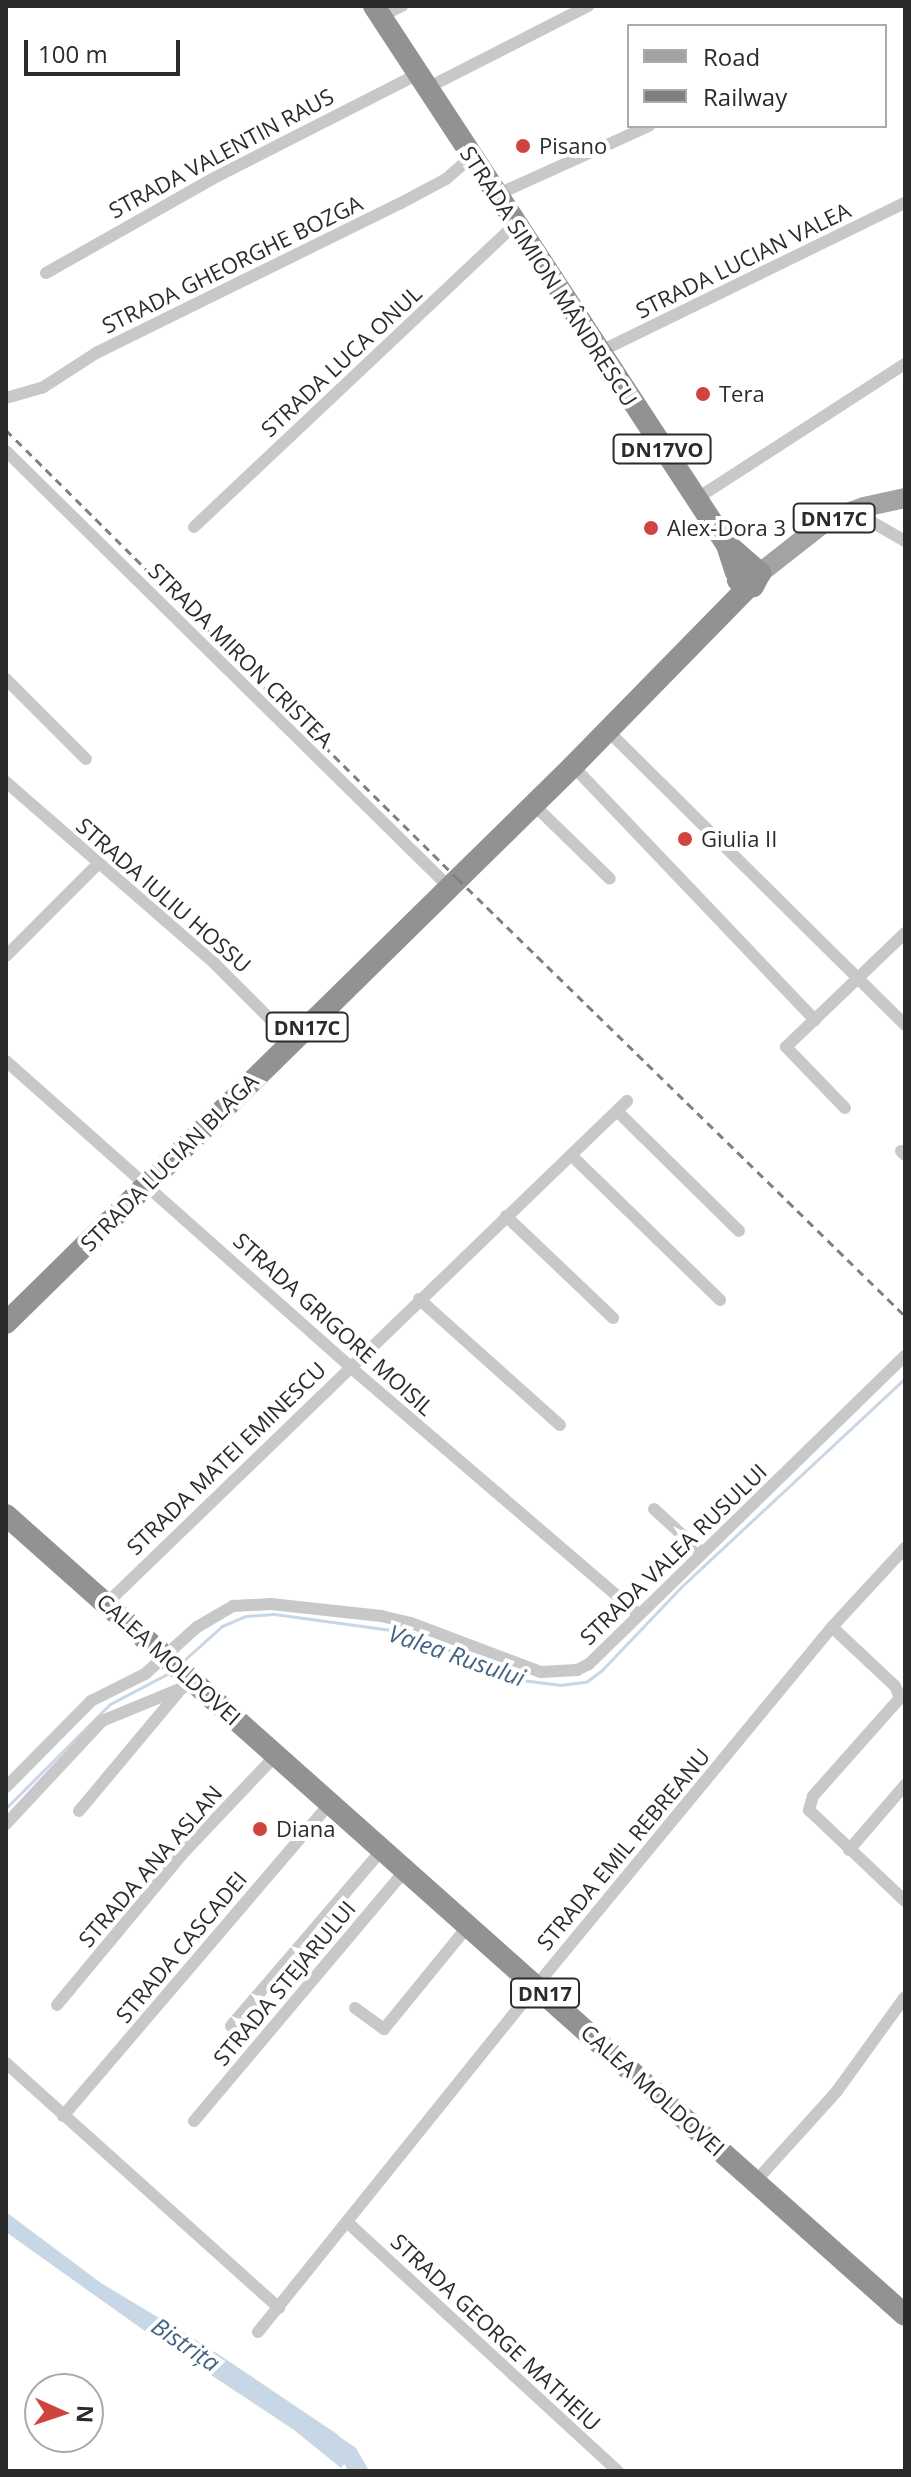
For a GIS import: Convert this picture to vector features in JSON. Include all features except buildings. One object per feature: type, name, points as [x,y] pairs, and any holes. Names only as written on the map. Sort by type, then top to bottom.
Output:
[{"type":"highway","name":"STRADA SIMION MÂNDRESCU","points":[[377,11],[696,499],[727,545],[752,572]]},
{"type":"highway","name":"STRADA LUCIAN BLAGA","points":[[6,1323],[608,731],[727,605],[752,572]]},
{"type":"highway","name":"CALEA MOLDOVEI","points":[[6,1515],[107,1603],[177,1671],[276,1755],[905,2315]]},
{"type":"main road","name":"DN17C","points":[[752,572],[826,521],[905,498]]},
{"type":"street","points":[[377,11],[402,6]]},
{"type":"street","name":"STRADA VALENTIN RAUS","points":[[46,273],[212,179],[588,6]]},
{"type":"street","points":[[496,195],[645,128]]},
{"type":"street","name":"STRADA GHEORGHE BOZGA","points":[[6,398],[20,397],[42,388],[96,353],[401,203],[446,179],[471,157]]},
{"type":"street","name":"STRADA LUCIAN VALEA","points":[[598,352],[905,203]]},
{"type":"street","name":"STRADA LUCA ONUL","points":[[194,527],[515,224]]},
{"type":"street","points":[[696,499],[905,364]]},
{"type":"street","name":"STRADA MIRON CRISTEA","points":[[6,451],[448,886]]},
{"type":"street","points":[[853,511],[905,541]]},
{"type":"street","points":[[6,679],[86,759]]},
{"type":"street","points":[[608,731],[905,1025]]},
{"type":"street","points":[[573,766],[815,1020]]},
{"type":"street","name":"STRADA IULIU HOSSU","points":[[6,782],[215,964],[292,1041]]},
{"type":"street","points":[[533,804],[610,879]]},
{"type":"street","points":[[6,956],[98,864]]},
{"type":"street","points":[[845,1108],[786,1047],[905,933]]},
{"type":"street","name":"STRADA GRIGORE MOISIL","points":[[6,1061],[147,1183],[349,1366],[638,1614]]},
{"type":"street","name":"STRADA MATEI EMINESCU","points":[[107,1603],[349,1366],[627,1101]]},
{"type":"street","points":[[617,1111],[739,1231]]},
{"type":"street","points":[[571,1155],[720,1300]]},
{"type":"street","points":[[506,1216],[613,1318]]},
{"type":"street","points":[[419,1299],[560,1425]]},
{"type":"street","name":"STRADA VALEA RUSULUI","points":[[177,1671],[197,1627],[233,1606],[271,1604],[340,1610],[411,1623],[553,1674],[577,1670],[589,1664],[905,1356]]},
{"type":"street","points":[[654,1509],[702,1553]]},
{"type":"street","name":"STRADA EMIL REBREANU","points":[[258,2332],[536,1986],[832,1627],[905,1548]]},
{"type":"street","points":[[832,1627],[900,1692],[897,1702],[808,1805],[821,1825],[903,1896]]},
{"type":"street","points":[[6,1787],[91,1701],[145,1674],[177,1671]]},
{"type":"street","points":[[79,1811],[177,1671]]},
{"type":"street","points":[[6,1824],[102,1721],[177,1671]]},
{"type":"street","name":"STRADA ANA ASLAN","points":[[57,2005],[185,1851],[276,1755]]},
{"type":"street","points":[[849,1850],[905,1785]]},
{"type":"street","name":"STRADA CASCADEI","points":[[63,2116],[330,1803]]},
{"type":"street","points":[[231,2026],[382,1850]]},
{"type":"street","name":"STRADA STEJARULUI","points":[[194,2121],[405,1870]]},
{"type":"street","points":[[355,2008],[384,2029],[468,1926]]},
{"type":"street","points":[[754,2183],[837,2091],[904,1998]]},
{"type":"street","points":[[6,2063],[279,2308]]},
{"type":"street","name":"STRADA GEORGE MATHEIU","points":[[347,2222],[618,2471]]},
{"type":"water","name":"Bistrița","points":[[6,2212],[101,2283],[209,2348],[337,2434],[354,2451],[341,2468],[294,2430],[149,2334],[6,2232]]},
{"type":"waterway","name":"Valea Rusului","points":[[182,1662],[222,1626],[246,1616],[274,1614],[406,1632],[521,1680],[560,1685],[586,1682],[602,1670],[681,1587],[905,1378]]},
{"type":"waterway","name":"Valea Rusului","points":[[6,1808],[110,1704],[171,1672]]},
{"type":"waterway","name":"Bistrița","points":[[331,2442],[349,2454],[359,2471]]},
{"type":"railway","points":[[6,430],[457,878],[905,1316]]},
{"type":"place","name":"Pisano","points":[[523,146]]},
{"type":"place","name":"Tera","points":[[703,394]]},
{"type":"place","name":"Alex-Dora 3","points":[[651,528]]},
{"type":"place","name":"Giulia II","points":[[685,839]]},
{"type":"place","name":"Diana","points":[[260,1829]]}]
